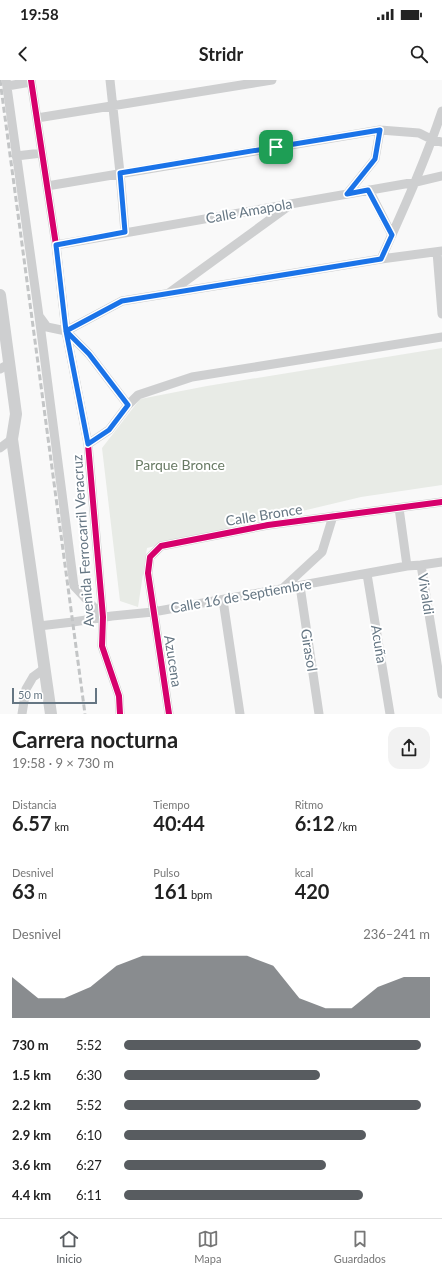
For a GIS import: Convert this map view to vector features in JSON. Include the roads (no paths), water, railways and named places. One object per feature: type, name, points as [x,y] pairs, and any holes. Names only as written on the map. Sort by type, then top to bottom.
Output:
[{"type":"street","points":[[110,80],[125,232]]},
{"type":"street","points":[[37,118],[272,80]]},
{"type":"street","points":[[31,81],[7,83],[16,156],[39,316],[74,586],[102,617]]},
{"type":"street","name":"Avenida Ferrocarril Veracruz","points":[[31,81],[56,245],[66,331],[88,444],[102,617],[102,646],[119,696],[120,714]]},
{"type":"street","points":[[381,259],[416,182],[433,140],[442,110]]},
{"type":"street","points":[[347,194],[375,159],[380,130]]},
{"type":"street","points":[[47,186],[380,130],[419,133],[433,140],[442,142]]},
{"type":"street","points":[[16,156],[42,154]]},
{"type":"street","name":"Calle Amapola","points":[[56,245],[416,182],[442,176]]},
{"type":"street","points":[[368,190],[392,235]]},
{"type":"street","points":[[168,294],[291,204]]},
{"type":"street","points":[[66,331],[122,301],[381,259],[440,251],[442,314]]},
{"type":"street","points":[[0,295],[5,367],[16,414],[12,440],[51,714]]},
{"type":"street","points":[[39,316],[47,327],[66,331],[89,354],[128,405]]},
{"type":"street","points":[[88,444],[109,430],[128,405],[138,395],[192,377],[442,337]]},
{"type":"street","points":[[0,448],[12,440]]},
{"type":"street","name":"Calle Bronce","points":[[153,612],[148,573],[150,557],[161,546],[268,525],[442,502]]},
{"type":"street","points":[[399,508],[407,566]]},
{"type":"street","points":[[282,589],[322,552],[333,516]]},
{"type":"street","name":"Calle 16 de Septiembre","points":[[39,626],[102,617],[153,612],[407,566],[442,562]]},
{"type":"street","name":"Vivaldi","points":[[421,565],[442,694]]},
{"type":"street","name":"Acuña","points":[[367,574],[390,714]]},
{"type":"street","name":"Girasol","points":[[300,586],[319,714]]},
{"type":"street","points":[[223,600],[240,714]]},
{"type":"street","name":"Azucena","points":[[153,612],[169,714]]},
{"type":"street","points":[[22,714],[26,689],[32,677],[44,669]]},
{"type":"railway","points":[[0,80],[85,714]]},
{"type":"park label","name":"Parque Bronce","points":[[180,465]]}]
